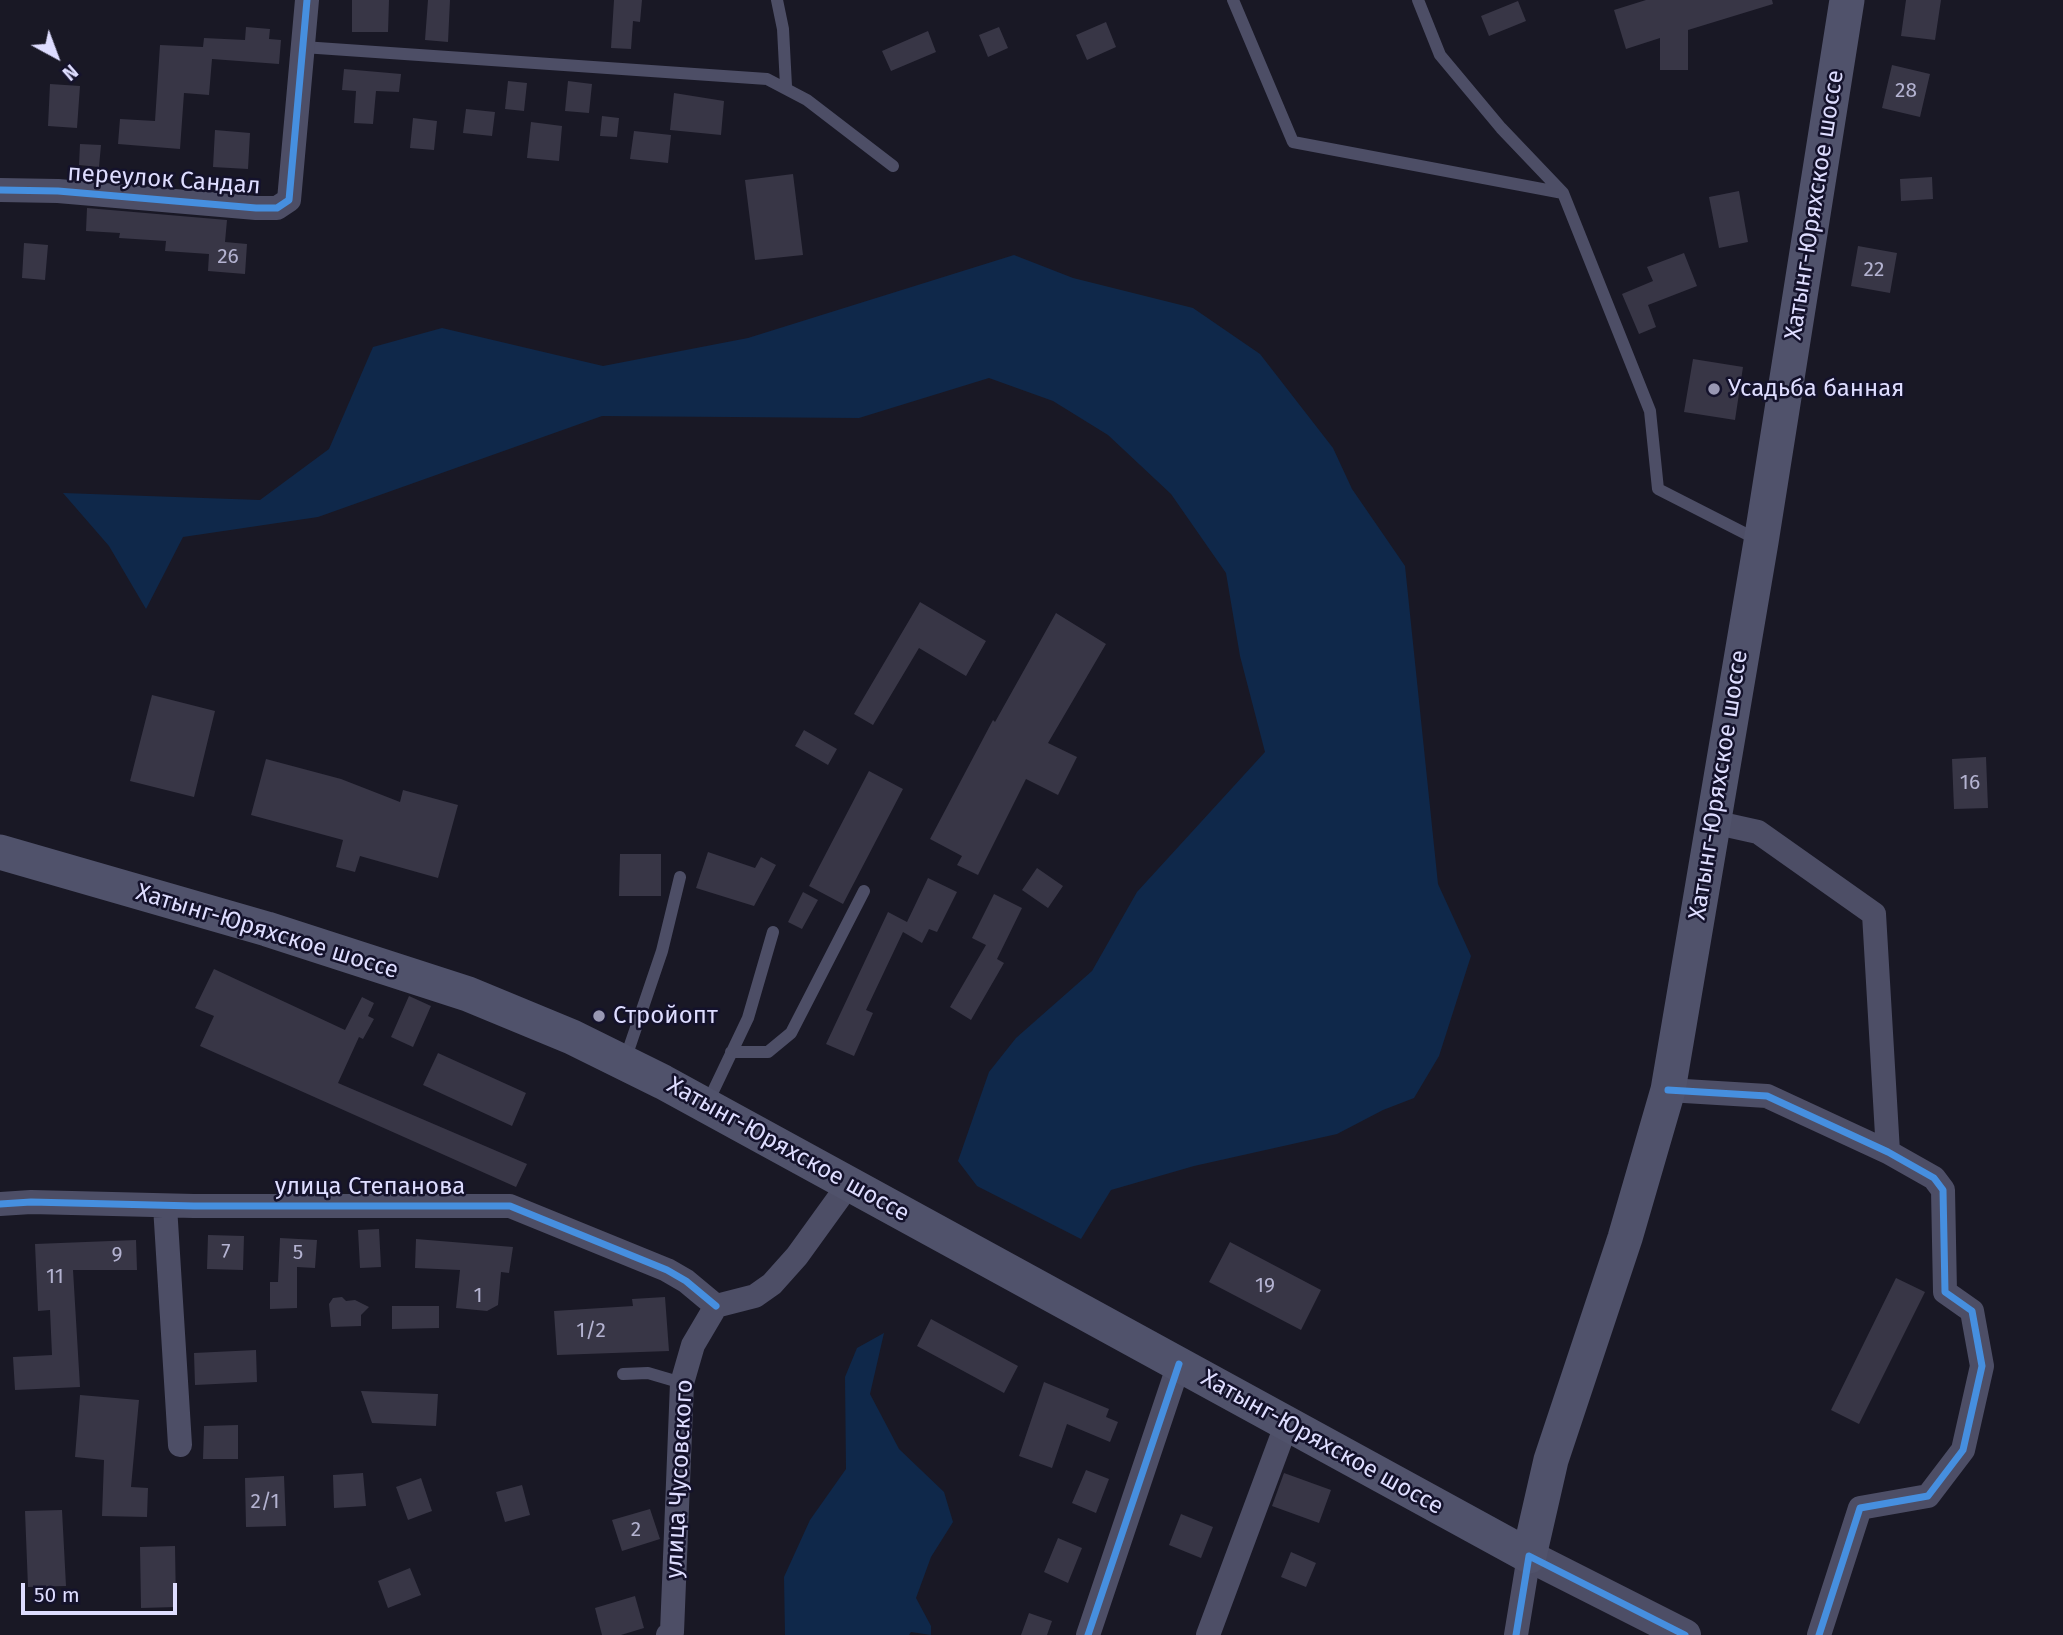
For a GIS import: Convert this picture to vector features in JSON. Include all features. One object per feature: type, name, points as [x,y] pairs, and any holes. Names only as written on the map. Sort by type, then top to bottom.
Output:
[{"type":"main road","name":"Хатынг-Юряхское шоссе","points":[[3,858],[267,929],[468,994],[572,1037],[706,1106],[1529,1556],[1551,1460],[1625,1238],[1668,1090],[1761,542],[1847,0]]},
{"type":"street","name":"переулок Сандал","points":[[0,190],[277,208],[289,200],[307,0]]},
{"type":"street","points":[[1713,822],[1758,832],[1874,914],[1888,1152]]},
{"type":"street","points":[[1668,1090],[1767,1096],[1888,1152],[1934,1178],[1943,1190],[1945,1292],[1972,1311],[1982,1366],[1963,1450],[1927,1496],[1860,1508],[1819,1635]]},
{"type":"street","points":[[716,1306],[755,1296],[772,1284],[797,1256],[849,1184]]},
{"type":"street","name":"улица Степанова","points":[[0,1204],[31,1202],[165,1206],[510,1206],[667,1270],[686,1281],[716,1306]]},
{"type":"street","points":[[165,1206],[180,1445]]},
{"type":"street","name":"улица Чусовского","points":[[668,1635],[671,1632],[682,1383],[693,1345],[716,1306]]},
{"type":"street","points":[[1088,1635],[1179,1364]]},
{"type":"street","points":[[1208,1635],[1287,1423]]},
{"type":"street","points":[[1516,1635],[1529,1556]]},
{"type":"street","name":"Хатынг-Юряхское шоссе","points":[[1529,1556],[1685,1635]]},
{"type":"lane","points":[[777,0],[783,29],[786,86]]},
{"type":"lane","points":[[1233,0],[1293,142],[1563,193]]},
{"type":"lane","points":[[1418,0],[1440,55],[1501,128],[1563,193],[1650,411],[1658,489],[1761,542]]},
{"type":"lane","points":[[303,47],[767,79],[786,86],[893,166]]},
{"type":"lane","points":[[624,1063],[662,951],[680,877]]},
{"type":"lane","points":[[731,1052],[768,1052],[791,1033],[864,891]]},
{"type":"lane","points":[[706,1106],[748,1018],[773,932]]},
{"type":"lane","points":[[623,1374],[648,1373],[682,1383]]},
{"type":"water","points":[[1014,255],[1073,278],[1193,308],[1260,354],[1333,448],[1352,489],[1405,566],[1438,884],[1471,956],[1439,1056],[1414,1098],[1383,1110],[1337,1134],[1194,1166],[1111,1190],[1081,1239],[977,1186],[958,1161],[989,1072],[1016,1038],[1092,971],[1137,892],[1265,752],[1240,656],[1226,573],[1171,494],[1108,435],[1053,401],[989,378],[859,418],[602,416],[318,517],[183,537],[146,609],[109,546],[63,493],[260,500],[329,449],[373,347],[442,328],[603,366],[748,338]]},
{"type":"water","points":[[884,1333],[870,1394],[899,1449],[944,1492],[953,1522],[931,1557],[916,1598],[931,1626],[931,1635],[911,1632],[909,1635],[785,1635],[784,1577],[810,1520],[846,1469],[845,1377],[857,1348]]},
{"type":"building","points":[[352,0],[389,0],[388,32],[352,32]]},
{"type":"building","points":[[428,0],[450,0],[448,42],[425,40]]},
{"type":"building","points":[[614,0],[642,0],[640,22],[633,21],[631,49],[611,48]]},
{"type":"building","points":[[1646,0],[1772,0],[1773,4],[1688,30],[1688,70],[1660,70],[1660,38],[1626,49],[1614,10]]},
{"type":"building","points":[[1906,0],[1941,0],[1935,40],[1901,36]]},
{"type":"building","points":[[1518,1],[1526,21],[1489,36],[1481,16]]},
{"type":"building","points":[[1106,22],[1116,47],[1087,60],[1076,35]]},
{"type":"building","points":[[246,27],[270,29],[269,39],[281,40],[279,64],[212,59],[209,95],[184,93],[180,149],[118,144],[120,119],[155,121],[160,45],[203,47],[204,38],[245,40]]},
{"type":"building","points":[[999,27],[1008,48],[988,57],[979,35]]},
{"type":"building","points":[[928,31],[936,52],[891,71],[882,51]]},
{"type":"building","points":[[1892,65],[1930,74],[1920,117],[1882,108]]},
{"type":"building","points":[[344,69],[401,74],[399,92],[376,91],[373,124],[354,123],[356,91],[342,90]]},
{"type":"building","points":[[508,81],[527,83],[524,111],[505,109]]},
{"type":"building","points":[[568,81],[592,84],[589,113],[565,111]]},
{"type":"building","points":[[50,84],[80,86],[77,128],[48,126]]},
{"type":"building","points":[[674,93],[724,101],[721,135],[670,130]]},
{"type":"building","points":[[466,109],[495,112],[492,136],[463,133]]},
{"type":"building","points":[[602,116],[619,118],[617,137],[600,136]]},
{"type":"building","points":[[413,118],[437,121],[434,150],[410,148]]},
{"type":"building","points":[[531,122],[562,126],[559,161],[527,158]]},
{"type":"building","points":[[215,130],[250,133],[248,169],[213,167]]},
{"type":"building","points":[[634,131],[671,135],[668,163],[630,159]]},
{"type":"building","points":[[80,144],[101,145],[99,167],[79,165]]},
{"type":"building","points":[[793,174],[803,255],[755,260],[745,180]]},
{"type":"building","points":[[1932,177],[1933,199],[1901,201],[1900,179]]},
{"type":"building","points":[[1739,191],[1748,242],[1719,248],[1709,197]]},
{"type":"building","points":[[87,208],[227,220],[225,242],[247,244],[245,274],[208,271],[209,254],[165,251],[166,241],[119,238],[120,233],[86,231]]},
{"type":"building","points":[[24,243],[48,245],[45,280],[22,278]]},
{"type":"building","points":[[1858,246],[1897,253],[1890,293],[1851,286]]},
{"type":"building","points":[[1684,253],[1697,286],[1648,305],[1656,327],[1639,334],[1622,294],[1653,281],[1647,267]]},
{"type":"building","name":"Усадьба банная","points":[[1693,359],[1743,367],[1735,420],[1684,412]]},
{"type":"building","points":[[920,602],[986,641],[966,676],[919,648],[873,725],[854,714]]},
{"type":"building","points":[[1056,613],[1106,644],[1048,743],[1077,757],[1058,795],[1026,779],[978,875],[957,865],[962,856],[930,839],[993,720],[995,722]]},
{"type":"building","points":[[152,695],[215,711],[194,797],[130,781]]},
{"type":"building","points":[[804,730],[837,749],[828,765],[795,746]]},
{"type":"building","points":[[1986,757],[1988,808],[1954,809],[1952,759]]},
{"type":"building","points":[[266,759],[341,779],[400,802],[403,790],[458,805],[438,878],[360,856],[355,872],[336,867],[343,840],[251,815]]},
{"type":"building","points":[[869,771],[903,789],[843,904],[809,886]]},
{"type":"building","points":[[708,852],[755,868],[761,857],[776,865],[754,906],[696,888]]},
{"type":"building","points":[[620,854],[661,854],[661,896],[619,896]]},
{"type":"building","points":[[1037,868],[1063,886],[1048,908],[1022,890]]},
{"type":"building","points":[[928,878],[957,892],[937,932],[929,929],[922,943],[903,932],[866,1010],[873,1013],[854,1056],[826,1044],[888,912],[907,922]]},
{"type":"building","points":[[803,892],[818,900],[802,929],[788,922]]},
{"type":"building","points":[[994,894],[1022,908],[997,959],[1004,963],[971,1020],[950,1007],[986,945],[972,938]]},
{"type":"building","points":[[214,969],[345,1030],[362,997],[374,1003],[368,1016],[374,1019],[363,1039],[359,1037],[338,1083],[527,1164],[516,1187],[200,1046],[214,1016],[195,1008]]},
{"type":"building","points":[[409,996],[431,1006],[413,1047],[391,1037]]},
{"type":"building","points":[[438,1053],[526,1093],[512,1126],[423,1085]]},
{"type":"building","points":[[379,1229],[381,1267],[360,1268],[358,1230]]},
{"type":"building","points":[[208,1235],[244,1236],[243,1270],[207,1269]]},
{"type":"building","points":[[280,1238],[317,1240],[315,1268],[297,1267],[297,1308],[270,1309],[270,1282],[278,1282]]},
{"type":"building","points":[[416,1239],[513,1247],[509,1273],[501,1272],[498,1305],[487,1311],[456,1308],[460,1270],[415,1268]]},
{"type":"building","points":[[136,1240],[137,1270],[73,1270],[80,1387],[15,1390],[13,1357],[52,1355],[50,1310],[38,1311],[35,1244]]},
{"type":"building","points":[[1230,1242],[1321,1290],[1301,1330],[1209,1282]]},
{"type":"building","points":[[1896,1278],[1925,1292],[1859,1424],[1831,1410]]},
{"type":"building","points":[[342,1297],[346,1301],[355,1300],[369,1307],[361,1315],[361,1326],[331,1327],[329,1304],[333,1298]]},
{"type":"building","points":[[665,1297],[669,1351],[557,1355],[554,1311],[633,1306],[632,1299]]},
{"type":"building","points":[[392,1306],[439,1306],[439,1328],[392,1329]]},
{"type":"building","points":[[931,1319],[1018,1366],[1004,1393],[917,1346]]},
{"type":"building","points":[[256,1350],[257,1382],[195,1385],[194,1353]]},
{"type":"building","points":[[1044,1382],[1109,1409],[1106,1417],[1118,1422],[1110,1442],[1067,1424],[1052,1468],[1019,1456]]},
{"type":"building","points":[[361,1391],[438,1394],[436,1426],[372,1423]]},
{"type":"building","points":[[80,1395],[139,1400],[131,1487],[148,1488],[147,1517],[102,1516],[104,1460],[75,1457]]},
{"type":"building","points":[[238,1425],[238,1459],[203,1459],[204,1426]]},
{"type":"building","points":[[1086,1470],[1109,1479],[1096,1513],[1072,1503]]},
{"type":"building","points":[[363,1473],[366,1506],[334,1508],[333,1475]]},
{"type":"building","points":[[1284,1473],[1331,1490],[1319,1523],[1272,1506]]},
{"type":"building","points":[[284,1476],[286,1526],[246,1527],[245,1478]]},
{"type":"building","points":[[421,1478],[432,1511],[408,1520],[396,1487]]},
{"type":"building","points":[[522,1485],[530,1515],[505,1522],[496,1492]]},
{"type":"building","points":[[650,1509],[660,1539],[622,1551],[612,1520]]},
{"type":"building","points":[[62,1510],[66,1586],[28,1587],[25,1511]]},
{"type":"building","points":[[1181,1514],[1213,1527],[1201,1558],[1169,1545]]},
{"type":"building","points":[[1058,1538],[1082,1548],[1068,1583],[1044,1572]]},
{"type":"building","points":[[175,1546],[176,1607],[141,1608],[140,1547]]},
{"type":"building","points":[[1291,1552],[1316,1563],[1306,1587],[1281,1577]]},
{"type":"building","points":[[410,1568],[421,1595],[388,1608],[378,1581]]},
{"type":"building","points":[[635,1596],[644,1628],[621,1635],[602,1635],[595,1608]]},
{"type":"building","points":[[1029,1613],[1052,1621],[1047,1635],[1021,1635]]},
{"type":"cycle path","points":[[0,190],[58,191],[277,208],[289,200],[307,0]]},
{"type":"cycle path","points":[[1668,1090],[1767,1096],[1888,1152],[1934,1178],[1943,1190],[1945,1292],[1972,1311],[1982,1366],[1963,1450],[1928,1496],[1860,1508],[1819,1635]]},
{"type":"cycle path","points":[[0,1204],[31,1202],[194,1206],[510,1206],[667,1270],[686,1281],[716,1306]]},
{"type":"cycle path","points":[[1088,1635],[1179,1364]]},
{"type":"cycle path","points":[[1516,1635],[1529,1556],[1685,1635]]},
{"type":"place","name":"Усадьба банная","points":[[1714,389]]},
{"type":"place","name":"Стройопт","points":[[599,1016]]}]
